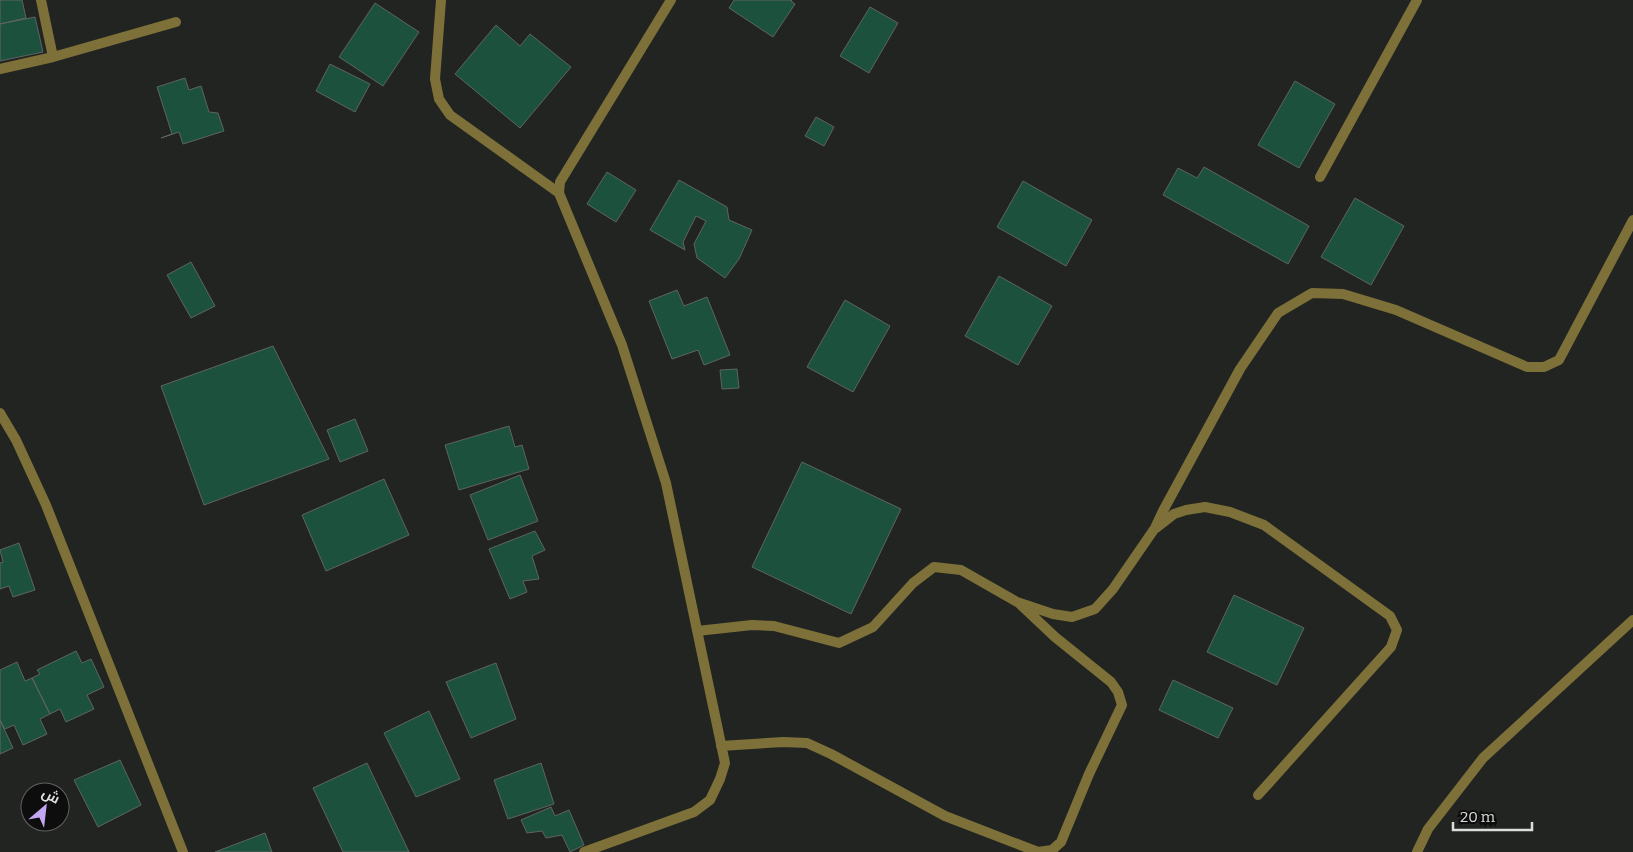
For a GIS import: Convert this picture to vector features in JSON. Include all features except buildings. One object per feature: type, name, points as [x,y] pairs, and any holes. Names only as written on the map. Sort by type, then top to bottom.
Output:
[{"type":"street","points":[[40,0],[53,57]]},
{"type":"street","points":[[441,0],[435,79],[438,99],[450,116],[559,193]]},
{"type":"street","points":[[584,852],[694,812],[710,800],[720,779],[724,763],[666,483],[622,345],[559,193],[560,182],[671,0]]},
{"type":"street","points":[[1320,177],[1417,0]]},
{"type":"street","points":[[0,69],[53,57],[176,22]]},
{"type":"street","points":[[697,631],[752,625],[774,626],[840,643],[873,627],[913,583],[934,567],[961,570],[1017,602],[1053,614],[1072,617],[1095,609],[1112,589],[1155,528],[1240,369],[1278,313],[1312,293],[1343,294],[1396,310],[1527,367],[1544,367],[1559,360],[1633,220]]},
{"type":"street","points":[[0,413],[16,440],[46,505],[183,852]]},
{"type":"street","points":[[1155,528],[1174,514],[1205,507],[1230,512],[1264,525],[1390,616],[1397,630],[1391,647],[1258,795]]},
{"type":"street","points":[[721,746],[783,742],[807,744],[831,754],[945,816],[1038,852],[1052,850],[1061,842],[1122,705],[1118,692],[1111,682],[1055,637],[1017,602]]},
{"type":"street","points":[[1416,852],[1428,829],[1482,758],[1633,620]]}]
